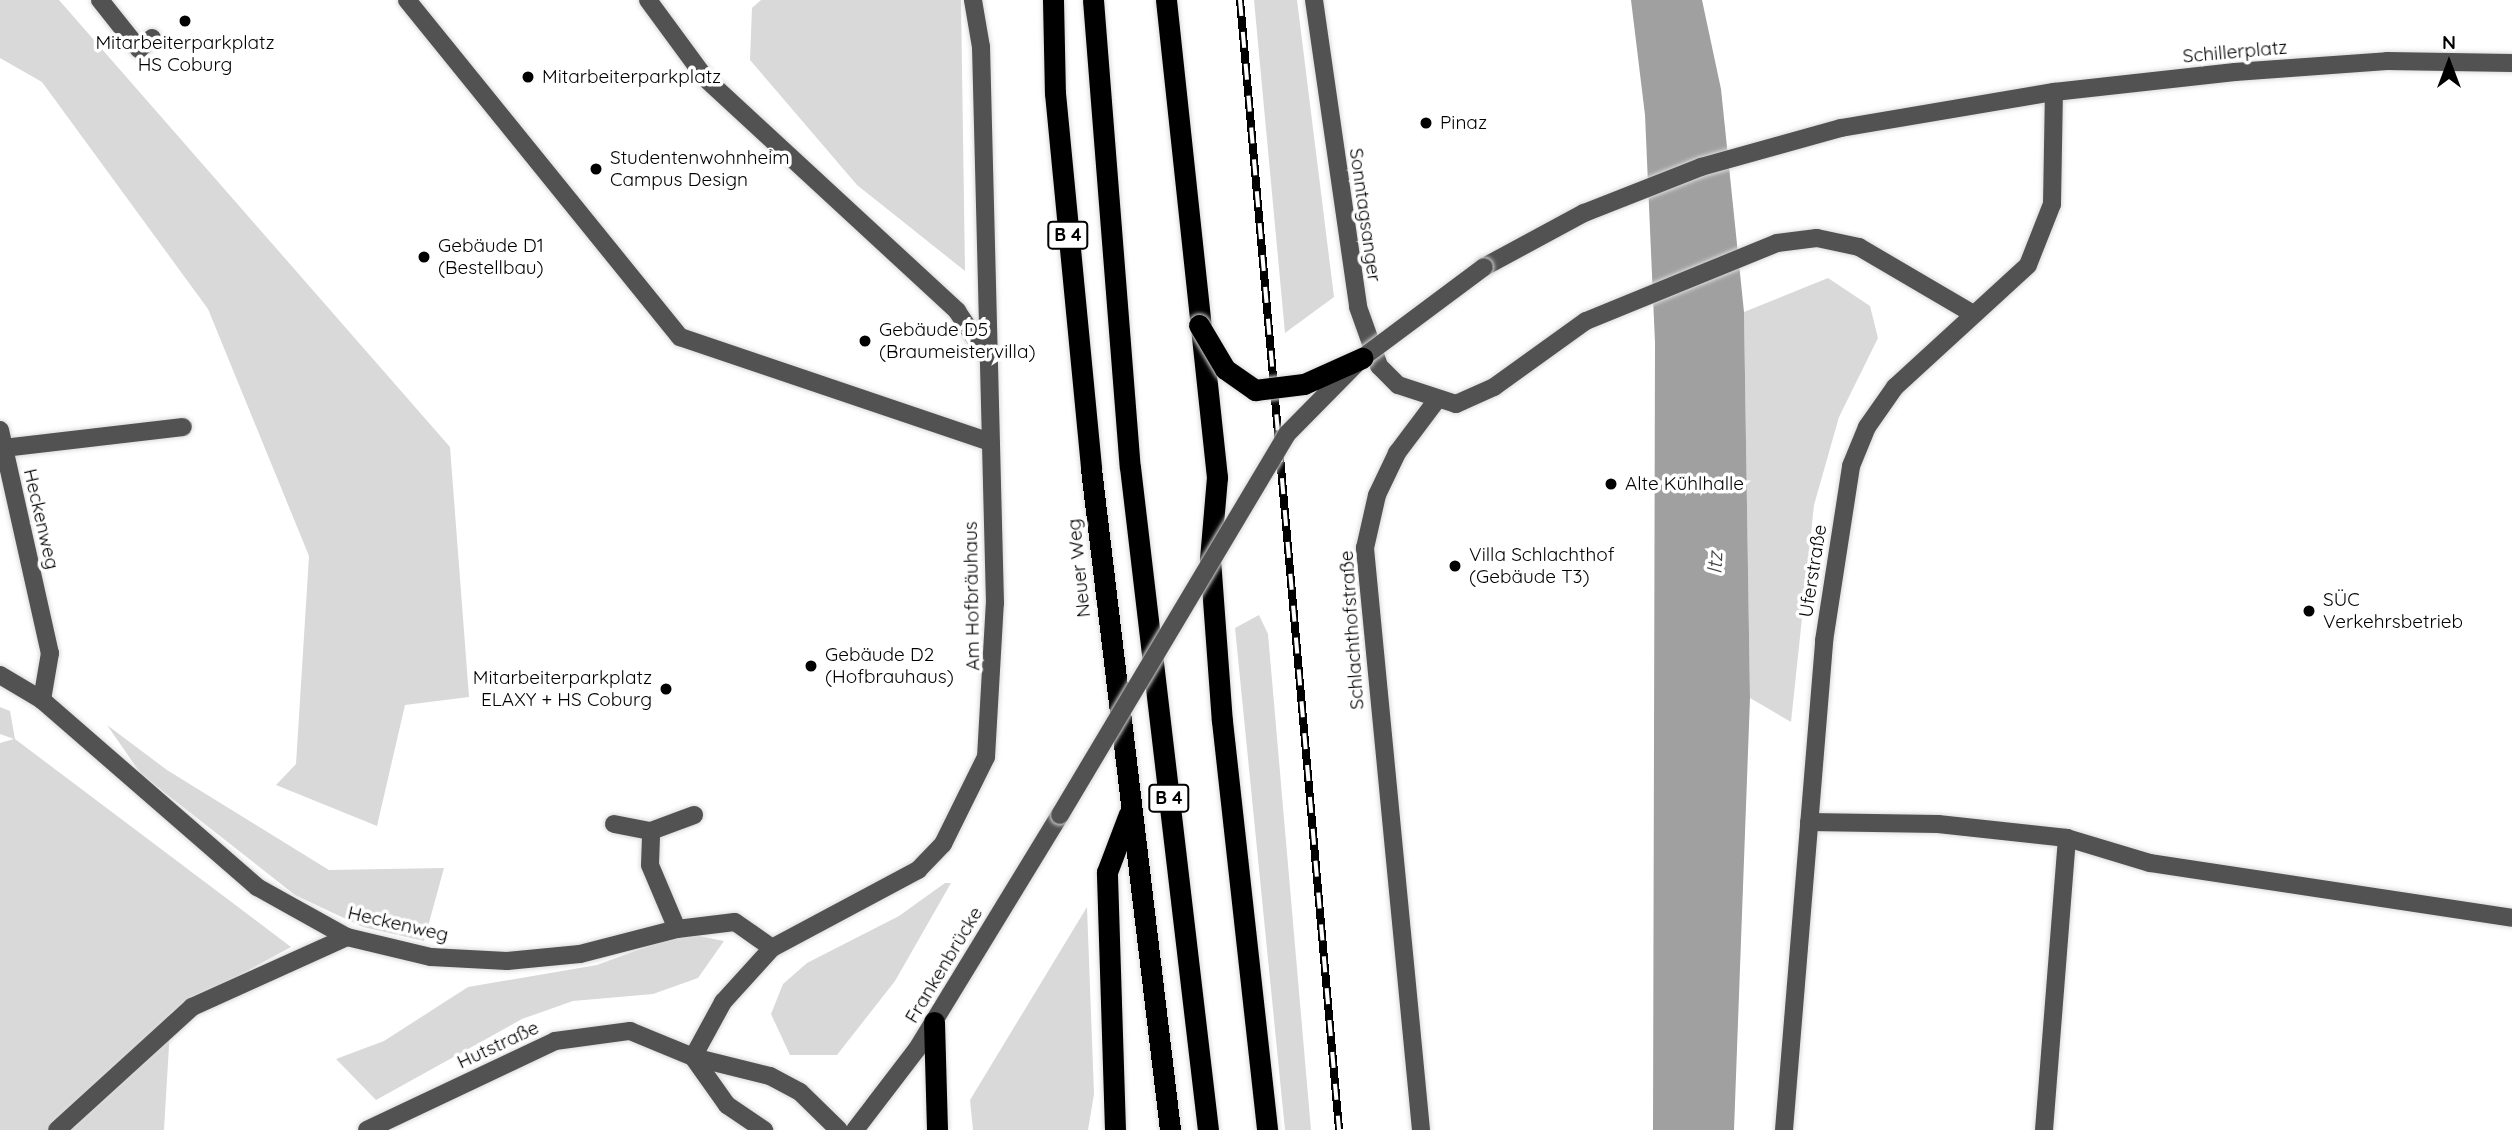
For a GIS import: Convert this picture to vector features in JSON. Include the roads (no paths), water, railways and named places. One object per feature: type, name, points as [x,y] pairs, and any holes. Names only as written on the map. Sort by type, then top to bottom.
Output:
[{"type":"highway","name":"Neuer Weg","points":[[1053,0],[1060,149],[1130,812],[1170,1130]]},
{"type":"highway","name":"B 4","points":[[1093,0],[1130,467],[1208,1130]]},
{"type":"highway","points":[[1166,0],[1186,207],[1217,477],[1210,558],[1267,1130]]},
{"type":"highway","points":[[1199,325],[1225,369],[1255,390],[1304,384],[1362,358]]},
{"type":"highway","points":[[1115,1130],[1107,872],[1130,812]]},
{"type":"highway","points":[[934,1022],[937,1130]]},
{"type":"street","points":[[100,0],[139,48],[152,38]]},
{"type":"street","points":[[407,0],[680,337],[990,442]]},
{"type":"street","points":[[648,0],[706,79],[957,311],[988,356]]},
{"type":"street","name":"Am Hofbräuhaus","points":[[693,1057],[723,1002],[772,948],[918,870],[943,844],[986,757],[994,699],[990,442],[981,47],[973,0]]},
{"type":"street","name":"Sonntagsanger","points":[[1314,0],[1358,307],[1379,366],[1398,385],[1436,401]]},
{"type":"street","name":"Schillerplatz","points":[[1841,128],[2054,92],[2374,62],[2512,63]]},
{"type":"street","name":"Uferstraße","points":[[1784,1130],[1824,641],[1851,466],[1867,427],[1895,387],[1970,312],[2028,265],[2045,226],[2054,92]]},
{"type":"street","name":"Frankenbrücke","points":[[855,1130],[934,1022],[1210,558],[1287,434],[1362,358],[1534,236],[1701,167],[1841,128]]},
{"type":"street","points":[[1436,401],[1456,404],[1494,387],[1586,321],[1777,243],[1817,237],[1859,247],[1970,312]]},
{"type":"street","name":"Schlachthofstraße","points":[[1421,1130],[1365,548],[1382,485],[1436,401]]},
{"type":"street","points":[[4,448],[183,427]]},
{"type":"street","name":"Heckenweg","points":[[0,430],[50,653],[42,700]]},
{"type":"street","name":"Heckenweg","points":[[0,675],[42,700],[257,887],[347,937],[430,957],[507,961],[580,954],[677,929],[735,922],[772,948]]},
{"type":"street","points":[[614,824],[651,831],[694,815]]},
{"type":"street","points":[[1809,822],[1938,824],[2067,838],[2150,863],[2512,918]]},
{"type":"street","points":[[651,831],[650,864],[677,929]]},
{"type":"street","points":[[2044,1130],[2067,838]]},
{"type":"street","points":[[57,1130],[192,1007],[347,937]]},
{"type":"street","name":"Hutstraße","points":[[368,1130],[555,1041],[630,1031],[693,1057],[770,1076],[800,1092],[839,1130]]},
{"type":"street","points":[[693,1057],[727,1105],[764,1130]]},
{"type":"water","name":"Itz","points":[[1631,0],[1702,0],[1721,89],[1744,312],[1750,698],[1734,1130],[1653,1130],[1655,343],[1645,115]]},
{"type":"railway","points":[[1240,0],[1339,1130]]},
{"type":"place","name":"Mitarbeiterparkplatz HS Coburg","points":[[185,21]]},
{"type":"place","name":"Mitarbeiterparkplatz","points":[[528,77]]},
{"type":"place","name":"Pinaz","points":[[1426,123]]},
{"type":"place","name":"Studentenwohnheim Campus Design","points":[[596,169]]},
{"type":"place","name":"Gebäude D1 (Bestellbau)","points":[[424,257]]},
{"type":"place","name":"Gebäude D5 (Braumeistervilla)","points":[[865,341]]},
{"type":"place","name":"Alte Kühlhalle","points":[[1611,484]]},
{"type":"place","name":"Villa Schlachthof (Gebäude T3)","points":[[1455,566]]},
{"type":"place","name":"SÜC Verkehrsbetrieb","points":[[2309,611]]},
{"type":"place","name":"Gebäude D2 (Hofbrauhaus)","points":[[811,666]]},
{"type":"place","name":"Mitarbeiterparkplatz ELAXY + HS Coburg","points":[[666,689]]}]
